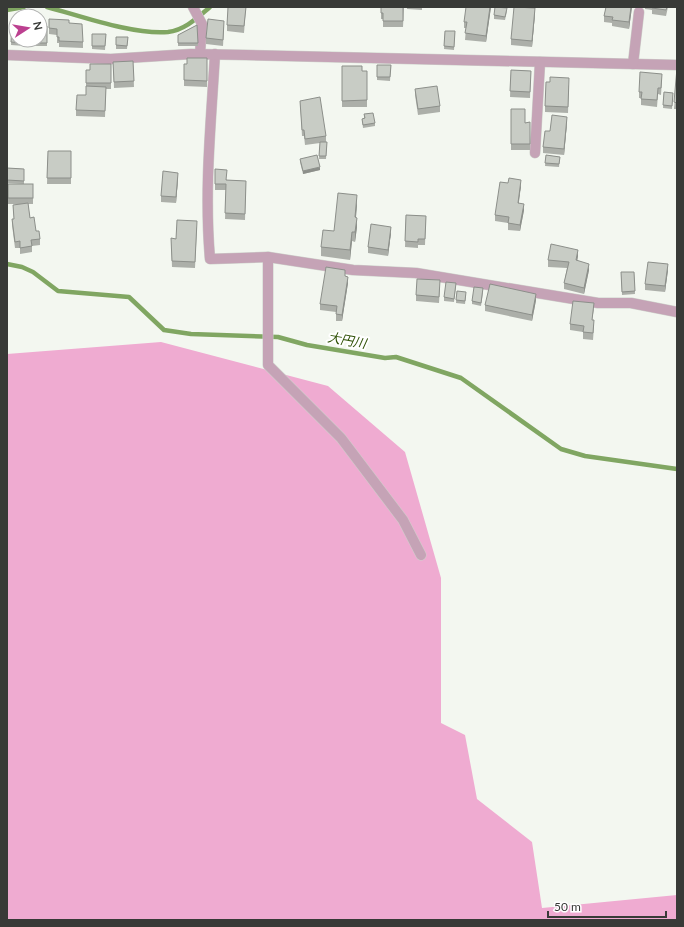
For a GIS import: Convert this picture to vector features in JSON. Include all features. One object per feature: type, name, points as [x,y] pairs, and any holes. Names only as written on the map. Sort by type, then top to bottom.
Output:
[{"type":"street","points":[[195,10],[202,24],[200,54]]},
{"type":"street","points":[[633,64],[639,12]]},
{"type":"street","points":[[7,55],[111,59],[214,54],[677,65]]},
{"type":"street","points":[[214,54],[207,173],[207,222],[210,258],[268,258],[353,270],[416,273],[598,303],[631,303],[677,312]]},
{"type":"street","points":[[535,153],[540,62]]},
{"type":"street","points":[[268,258],[268,365],[341,438],[403,520],[421,555]]},
{"type":"shaded area","points":[[161,342],[328,386],[405,452],[441,578],[441,723],[465,735],[477,799],[532,842],[542,908],[677,895],[677,920],[7,920],[7,354]]},
{"type":"building","points":[[228,7],[246,7],[244,26],[227,25]]},
{"type":"building","points":[[381,7],[403,7],[403,21],[383,21]]},
{"type":"building","points":[[466,7],[490,7],[486,36],[465,33],[467,22],[464,22]]},
{"type":"building","points":[[495,7],[507,8],[505,17],[494,15]]},
{"type":"building","points":[[514,7],[535,8],[532,41],[511,39]]},
{"type":"building","points":[[606,7],[631,7],[629,22],[612,20],[613,17],[604,16]]},
{"type":"building","points":[[652,7],[667,7],[666,10]]},
{"type":"building","points":[[49,19],[69,20],[69,23],[82,24],[83,42],[59,41],[59,37],[57,37],[57,29],[49,28]]},
{"type":"building","points":[[208,19],[224,21],[223,40],[206,38]]},
{"type":"building","points":[[197,25],[198,43],[178,43],[178,35]]},
{"type":"building","points":[[445,31],[455,31],[454,47],[444,46]]},
{"type":"building","points":[[92,34],[106,34],[105,46],[92,46]]},
{"type":"building","points":[[116,37],[128,37],[127,46],[116,45]]},
{"type":"building","points":[[187,58],[207,58],[207,81],[184,80],[184,64],[187,64]]},
{"type":"building","points":[[133,61],[134,81],[114,82],[113,62]]},
{"type":"building","points":[[90,64],[111,64],[111,83],[86,83],[86,70],[90,70]]},
{"type":"building","points":[[377,65],[391,65],[390,77],[377,77]]},
{"type":"building","points":[[342,66],[362,66],[362,71],[367,71],[367,100],[342,101]]},
{"type":"building","points":[[677,68],[677,103],[674,102]]},
{"type":"building","points":[[511,70],[531,71],[530,92],[510,91]]},
{"type":"building","points":[[640,72],[662,74],[661,88],[658,88],[657,100],[641,99],[642,92],[639,92]]},
{"type":"building","points":[[550,77],[569,78],[568,107],[545,106],[546,82],[550,82]]},
{"type":"building","points":[[86,86],[106,87],[105,111],[76,110],[77,95],[86,95]]},
{"type":"building","points":[[437,86],[440,106],[418,109],[415,89]]},
{"type":"building","points":[[664,92],[673,93],[672,106],[663,105]]},
{"type":"building","points":[[320,97],[326,136],[305,139],[304,130],[302,130],[300,101]]},
{"type":"building","points":[[511,109],[525,109],[525,123],[530,122],[530,144],[511,144]]},
{"type":"building","points":[[373,113],[375,123],[363,125],[362,119],[365,118],[364,114]]},
{"type":"building","points":[[552,115],[567,117],[564,149],[543,147],[545,131],[550,131]]},
{"type":"building","points":[[320,142],[327,142],[326,156],[319,156]]},
{"type":"building","points":[[48,151],[71,151],[71,178],[47,178]]},
{"type":"building","points":[[317,155],[320,167],[303,171],[300,159]]},
{"type":"building","points":[[546,155],[560,157],[559,164],[545,163]]},
{"type":"building","points":[[7,168],[24,169],[24,181],[7,180]]},
{"type":"building","points":[[215,169],[227,170],[226,180],[246,181],[245,214],[225,213],[226,184],[215,184]]},
{"type":"building","points":[[163,171],[178,173],[176,197],[161,196]]},
{"type":"building","points":[[509,178],[521,180],[518,203],[524,204],[520,225],[508,223],[509,217],[495,215],[500,182],[508,183]]},
{"type":"building","points":[[8,184],[33,184],[33,198],[8,198]]},
{"type":"building","points":[[338,193],[357,195],[355,217],[357,218],[355,232],[352,232],[350,250],[321,247],[323,230],[334,231]]},
{"type":"building","points":[[28,203],[30,218],[34,217],[36,231],[39,231],[40,239],[31,240],[32,246],[20,248],[20,241],[15,242],[12,219],[14,219],[13,205]]},
{"type":"building","points":[[406,215],[426,216],[425,239],[418,239],[418,242],[405,241]]},
{"type":"building","points":[[177,220],[197,221],[195,262],[172,261],[171,238],[176,239]]},
{"type":"building","points":[[371,224],[391,227],[388,250],[368,247]]},
{"type":"building","points":[[551,244],[578,250],[576,260],[589,264],[584,288],[564,283],[569,262],[548,260]]},
{"type":"building","points":[[648,262],[668,264],[665,286],[645,284]]},
{"type":"building","points":[[326,267],[345,270],[345,276],[348,277],[342,315],[336,314],[337,306],[320,304]]},
{"type":"building","points":[[621,272],[634,272],[635,291],[622,292]]},
{"type":"building","points":[[417,279],[440,280],[439,297],[416,295]]},
{"type":"building","points":[[446,282],[456,283],[454,299],[444,297]]},
{"type":"building","points":[[490,284],[536,294],[532,315],[485,305]]},
{"type":"building","points":[[474,287],[483,288],[481,303],[472,301]]},
{"type":"building","points":[[457,291],[466,292],[465,301],[456,300]]},
{"type":"building","points":[[573,301],[594,303],[592,320],[594,320],[593,333],[583,332],[584,326],[570,324]]},
{"type":"waterway","points":[[7,10],[24,7]]},
{"type":"waterway","points":[[47,7],[123,28],[154,32],[168,32],[180,29],[210,7]]},
{"type":"waterway","name":"大円川","points":[[7,264],[22,267],[33,272],[58,291],[129,297],[164,330],[191,334],[278,337],[307,345],[385,358],[396,357],[461,378],[561,449],[585,456],[677,469]]}]
